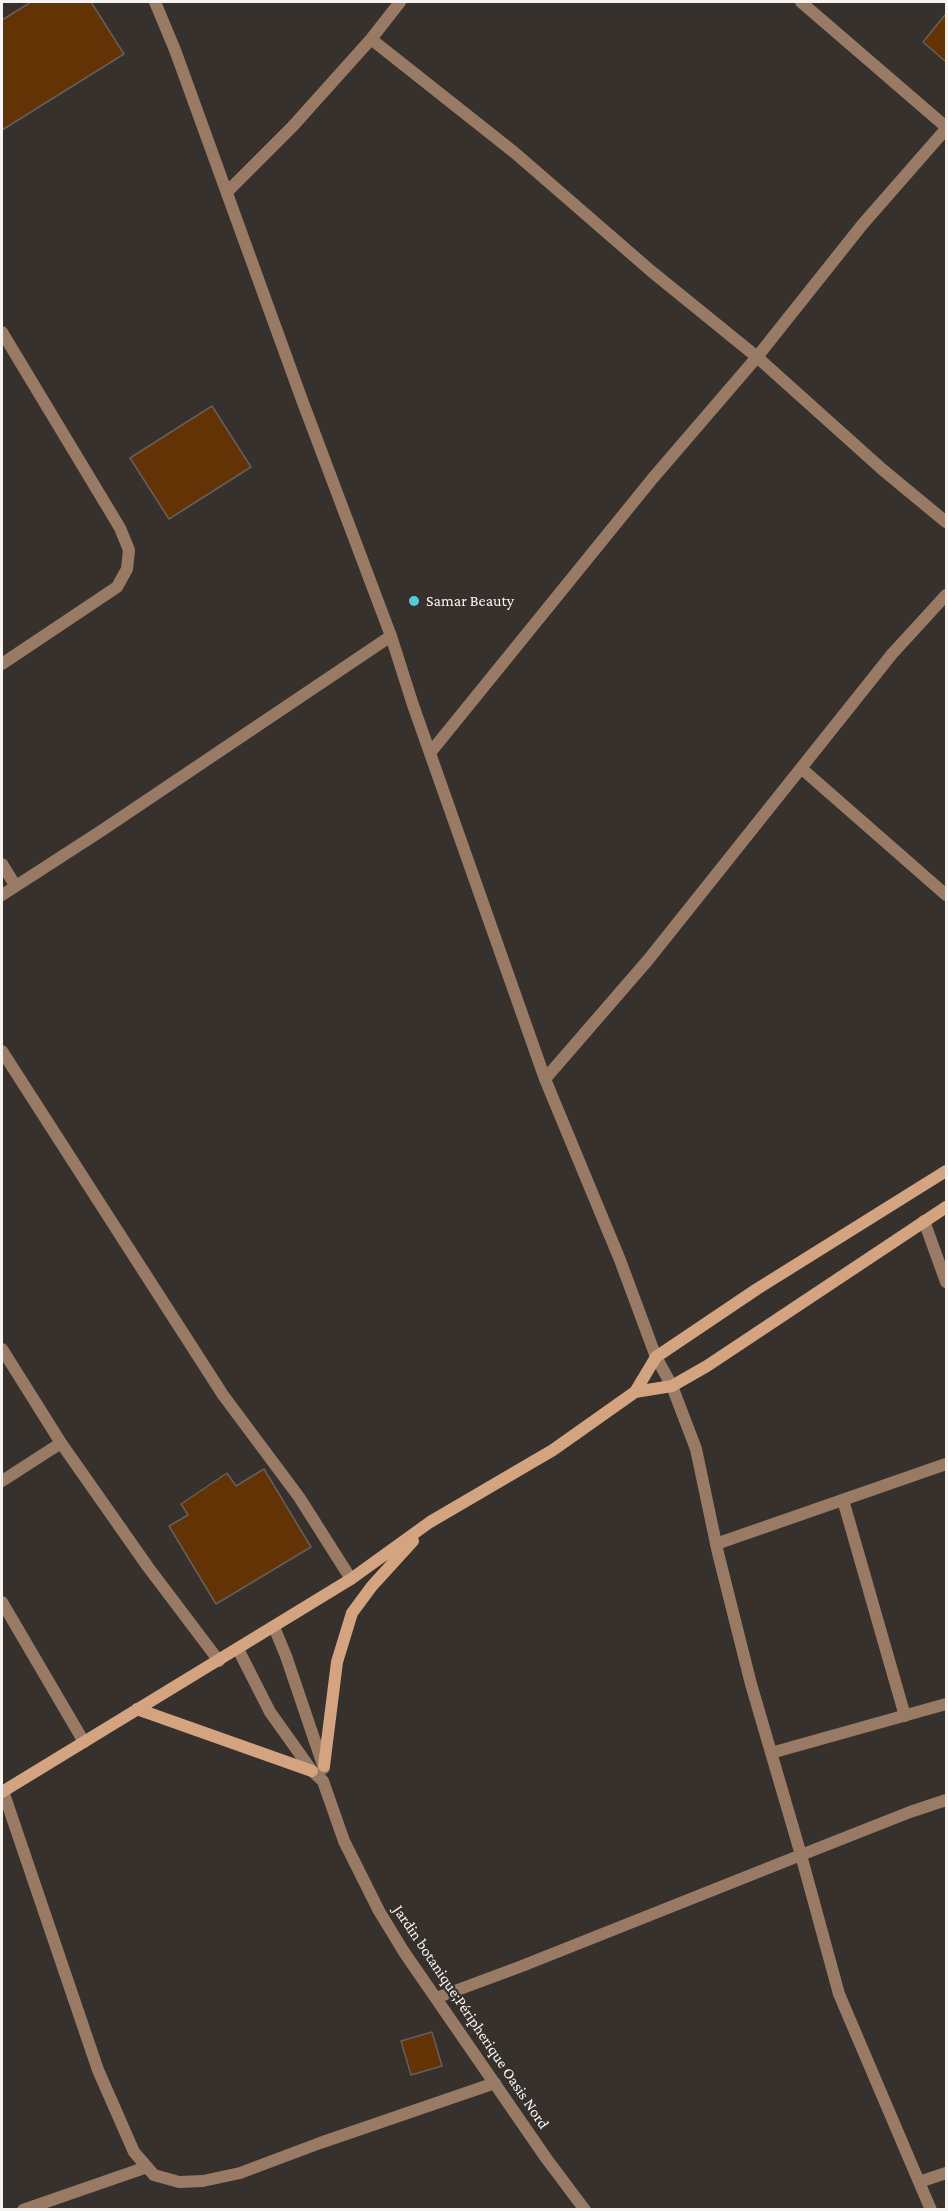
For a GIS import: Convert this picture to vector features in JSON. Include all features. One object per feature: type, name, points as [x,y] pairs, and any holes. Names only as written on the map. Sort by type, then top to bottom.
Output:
[{"type":"street","points":[[155,2],[175,50],[302,400],[391,636],[545,1079],[620,1260],[656,1357],[672,1386],[696,1449],[716,1544],[751,1684],[839,1994],[931,2210]]},
{"type":"street","points":[[227,192],[293,126],[371,39],[400,2]]},
{"type":"street","points":[[430,753],[646,487],[757,357],[862,225],[946,128],[801,2]]},
{"type":"street","points":[[371,39],[515,153],[651,271],[757,357],[883,470],[946,522]]},
{"type":"street","points":[[2,332],[120,528],[129,550],[127,569],[117,587],[2,664]]},
{"type":"street","points":[[545,1079],[648,960],[892,654],[946,595]]},
{"type":"street","points":[[2,895],[391,636]]},
{"type":"street","points":[[801,768],[946,896]]},
{"type":"street","points":[[2,864],[15,885]]},
{"type":"street","points":[[2,1051],[223,1395],[298,1497],[351,1579]]},
{"type":"street","points":[[635,1392],[656,1357],[757,1289],[946,1171]]},
{"type":"street","points":[[495,2083],[240,2173],[203,2181],[179,2182],[154,2175],[134,2151],[98,2070],[2,1791],[351,1579],[430,1522],[553,1450],[635,1392],[672,1386],[707,1366],[946,1207]]},
{"type":"street","points":[[924,1221],[946,1282]]},
{"type":"street","points":[[2,1349],[62,1443],[148,1567],[219,1661]]},
{"type":"street","points":[[2,1481],[62,1443]]},
{"type":"street","points":[[716,1544],[946,1464]]},
{"type":"street","points":[[843,1500],[905,1716]]},
{"type":"street","points":[[323,1781],[337,1662],[352,1613],[372,1586],[430,1522]]},
{"type":"street","points":[[2,1602],[84,1742]]},
{"type":"street","points":[[274,1627],[324,1766]]},
{"type":"street","name":"Jardin botanique;Péripherique Oasis Nord","points":[[238,1649],[270,1712],[312,1771],[323,1781],[344,1841],[379,1911],[546,2158],[585,2210]]},
{"type":"street","points":[[771,1753],[946,1704]]},
{"type":"street","points":[[137,1709],[312,1771]]},
{"type":"street","points":[[436,1998],[585,1942],[910,1812],[946,1800]]},
{"type":"street","points":[[23,2210],[147,2167]]},
{"type":"street","points":[[919,2182],[946,2173]]},
{"type":"building","points":[[31,2],[91,2],[124,54],[2,130],[2,20]]},
{"type":"building","points":[[945,15],[946,17],[946,62],[923,42]]},
{"type":"building","points":[[212,406],[251,467],[169,519],[130,458]]},
{"type":"building","points":[[264,1469],[311,1547],[216,1604],[169,1526],[188,1515],[181,1504],[227,1473],[236,1486]]},
{"type":"building","points":[[432,2032],[442,2066],[411,2075],[401,2041]]},
{"type":"place","name":"Samar Beauty","points":[[414,601]]}]
